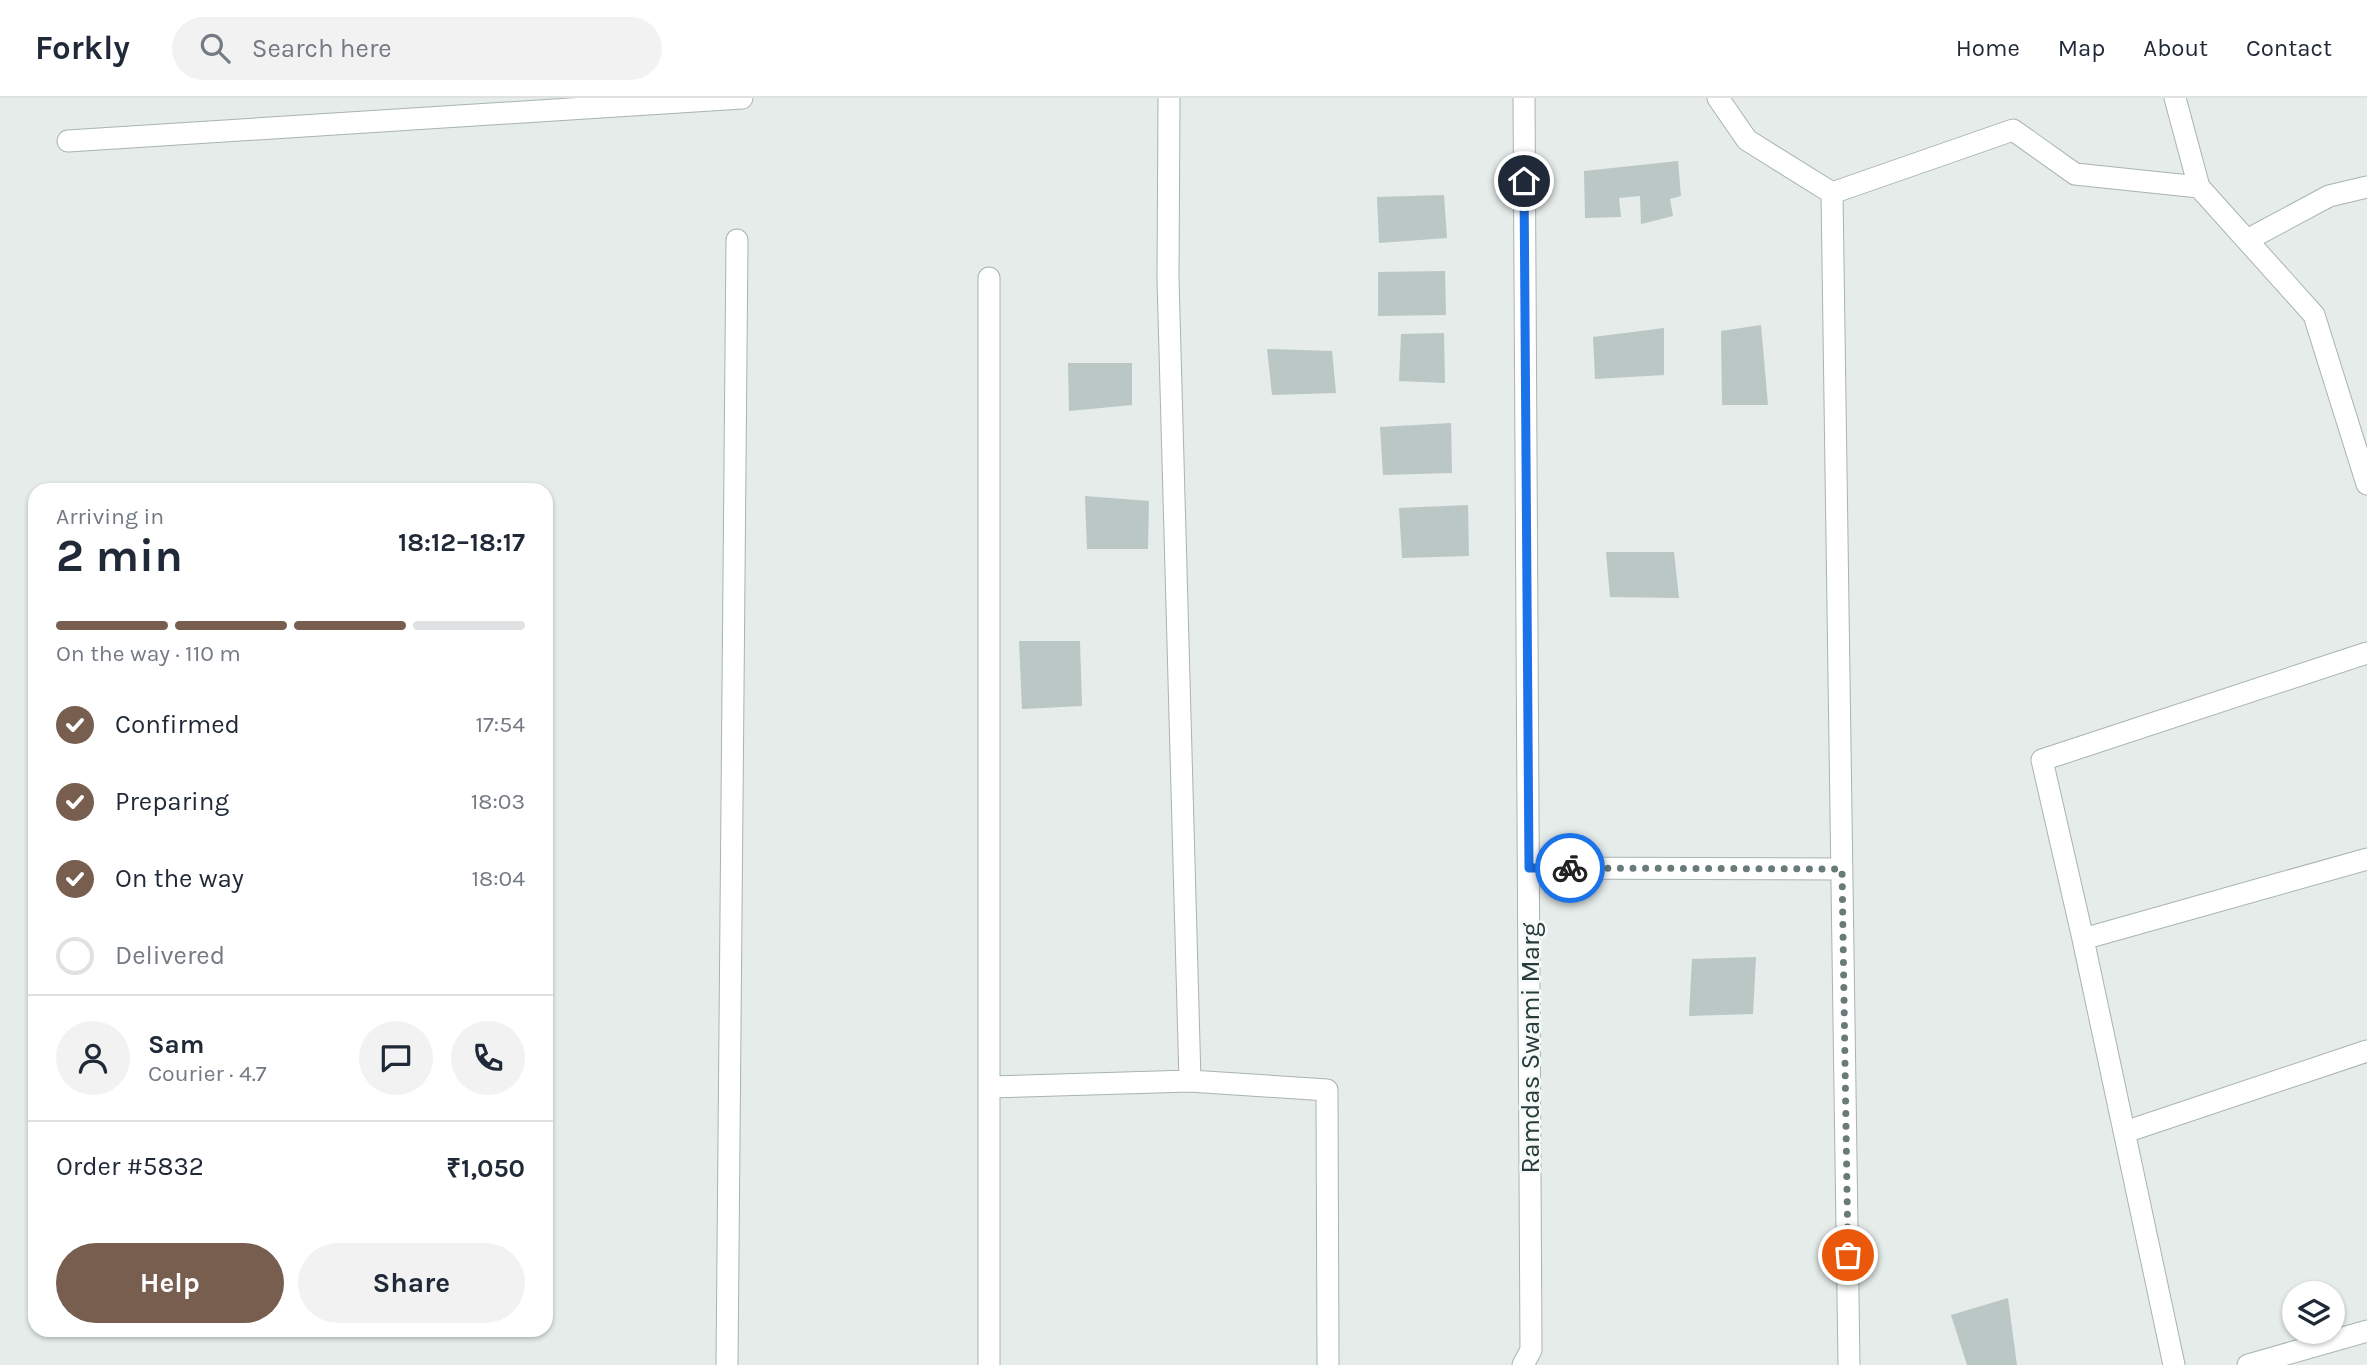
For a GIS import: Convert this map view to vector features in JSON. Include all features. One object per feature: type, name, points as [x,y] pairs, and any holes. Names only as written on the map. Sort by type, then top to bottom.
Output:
[{"type":"street","points":[[68,141],[742,98]]},
{"type":"street","points":[[1169,98],[1168,278],[1190,1081]]},
{"type":"street","name":"Ramdas Swami Marg","points":[[1523,1365],[1531,1350],[1524,98]]},
{"type":"street","points":[[1718,98],[1747,141],[1832,193]]},
{"type":"street","points":[[2175,98],[2199,187],[2314,315],[2367,484]]},
{"type":"street","points":[[1832,193],[2013,130],[2076,174],[2199,187]]},
{"type":"street","points":[[2247,240],[2329,196],[2367,187]]},
{"type":"street","points":[[1832,193],[1849,1365]]},
{"type":"street","points":[[727,1365],[737,240]]},
{"type":"street","points":[[989,278],[989,1365]]},
{"type":"street","points":[[2174,1365],[2042,760],[2367,653]]},
{"type":"street","points":[[2083,939],[2367,859]]},
{"type":"street","points":[[1529,868],[1842,869]]},
{"type":"street","points":[[2125,1132],[2367,1051]]},
{"type":"street","points":[[989,1087],[1190,1081],[1327,1090],[1328,1365]]},
{"type":"street","points":[[2248,1365],[2367,1331]]},
{"type":"building","points":[[1678,161],[1681,196],[1670,199],[1673,216],[1641,224],[1640,196],[1619,198],[1621,217],[1585,218],[1584,171]]},
{"type":"building","points":[[1444,195],[1447,238],[1379,243],[1377,197]]},
{"type":"building","points":[[1445,271],[1446,315],[1378,316],[1378,272]]},
{"type":"building","points":[[1761,325],[1768,405],[1722,405],[1721,331]]},
{"type":"building","points":[[1664,328],[1664,375],[1595,379],[1593,337]]},
{"type":"building","points":[[1444,333],[1445,383],[1399,381],[1401,334]]},
{"type":"building","points":[[1267,349],[1332,351],[1336,393],[1272,395]]},
{"type":"building","points":[[1068,363],[1132,363],[1132,405],[1069,411]]},
{"type":"building","points":[[1451,423],[1452,473],[1383,475],[1380,427]]},
{"type":"building","points":[[1085,496],[1149,501],[1148,549],[1087,549]]},
{"type":"building","points":[[1468,505],[1469,556],[1402,558],[1399,508]]},
{"type":"building","points":[[1606,552],[1674,552],[1679,598],[1610,597]]},
{"type":"building","points":[[1019,641],[1080,641],[1082,706],[1022,709]]},
{"type":"building","points":[[1756,957],[1753,1014],[1689,1016],[1692,959]]},
{"type":"building","points":[[2008,1298],[2017,1365],[1967,1365],[1951,1315]]},
{"type":"way so far","points":[[1570,868],[1842,869],[1848,1255]]},
{"type":"route","points":[[1524,181],[1529,868],[1570,868]]}]
